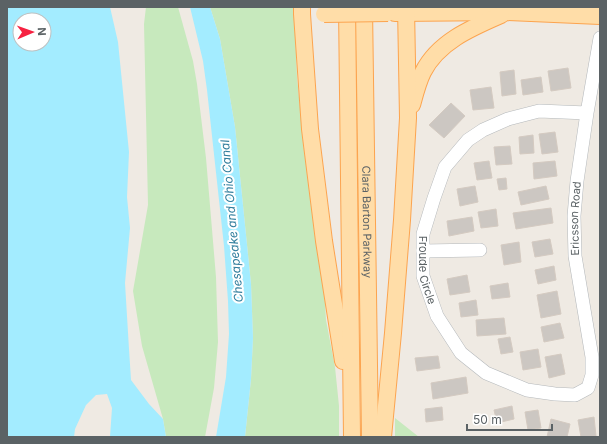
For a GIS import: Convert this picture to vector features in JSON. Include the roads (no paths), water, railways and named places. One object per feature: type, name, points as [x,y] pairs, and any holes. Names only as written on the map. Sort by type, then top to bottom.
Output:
[{"type":"main road","name":"Clara Barton Parkway","points":[[347,7],[352,437]]},
{"type":"main road","name":"Clara Barton Parkway","points":[[364,7],[370,437]]},
{"type":"main road","points":[[482,7],[507,12]]},
{"type":"main road","points":[[352,416],[324,241],[311,136],[302,10],[324,14],[388,13],[406,10],[600,16]]},
{"type":"main road","points":[[383,437],[394,326],[408,118],[406,10]]},
{"type":"main road","points":[[408,118],[422,73],[432,58],[453,39],[471,28],[507,12]]},
{"type":"street","name":"Ericsson Road","points":[[555,394],[575,395],[588,388],[592,375],[592,357],[575,256],[574,216],[577,181],[600,38]]},
{"type":"street","name":"Froude Circle","points":[[555,394],[527,390],[486,373],[461,353],[436,316],[423,276],[423,234],[445,167],[468,140],[483,130],[508,119],[539,111],[587,113]]},
{"type":"street","points":[[423,251],[480,250]]},
{"type":"water","points":[[7,7],[110,7],[118,42],[129,152],[127,197],[130,228],[125,283],[131,380],[149,404],[163,419],[166,437],[110,437],[112,408],[107,394],[96,395],[86,405],[75,429],[74,437],[7,437]]},
{"type":"water","name":"Chesapeake and Ohio Canal","points":[[190,7],[210,7],[220,39],[235,127],[251,284],[253,338],[251,379],[245,437],[216,437],[226,377],[229,334],[228,301],[224,246],[207,90],[203,61]]}]
